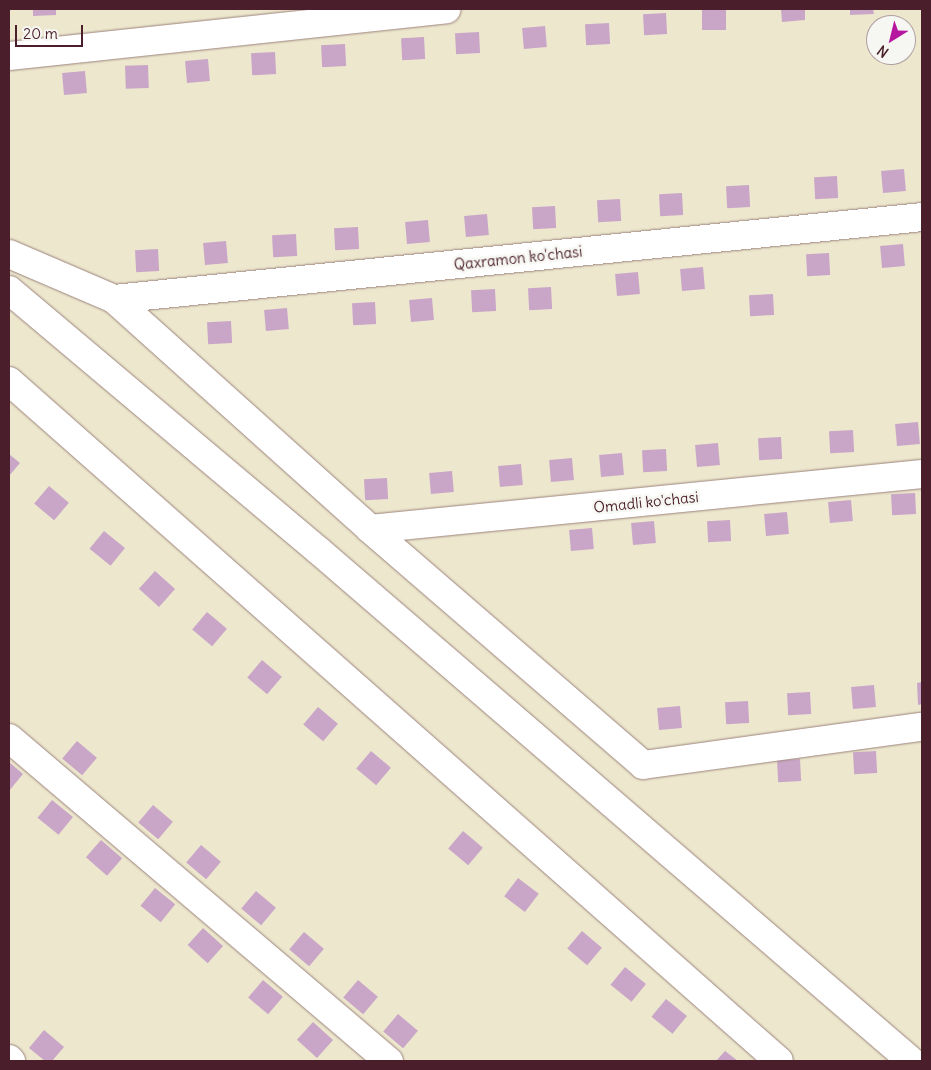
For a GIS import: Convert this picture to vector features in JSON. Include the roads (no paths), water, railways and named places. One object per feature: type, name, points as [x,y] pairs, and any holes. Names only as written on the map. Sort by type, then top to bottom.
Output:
[{"type":"street","points":[[9,56],[446,9]]},
{"type":"street","name":"Qaxramon ko'chasi","points":[[114,299],[922,217]]},
{"type":"street","points":[[9,254],[114,299],[370,530],[643,765],[922,727]]},
{"type":"street","points":[[9,290],[319,551],[911,1061]]},
{"type":"street","points":[[9,381],[779,1061]]},
{"type":"street","name":"Omadli ko'chasi","points":[[370,530],[922,474]]},
{"type":"street","points":[[9,738],[389,1061]]}]
